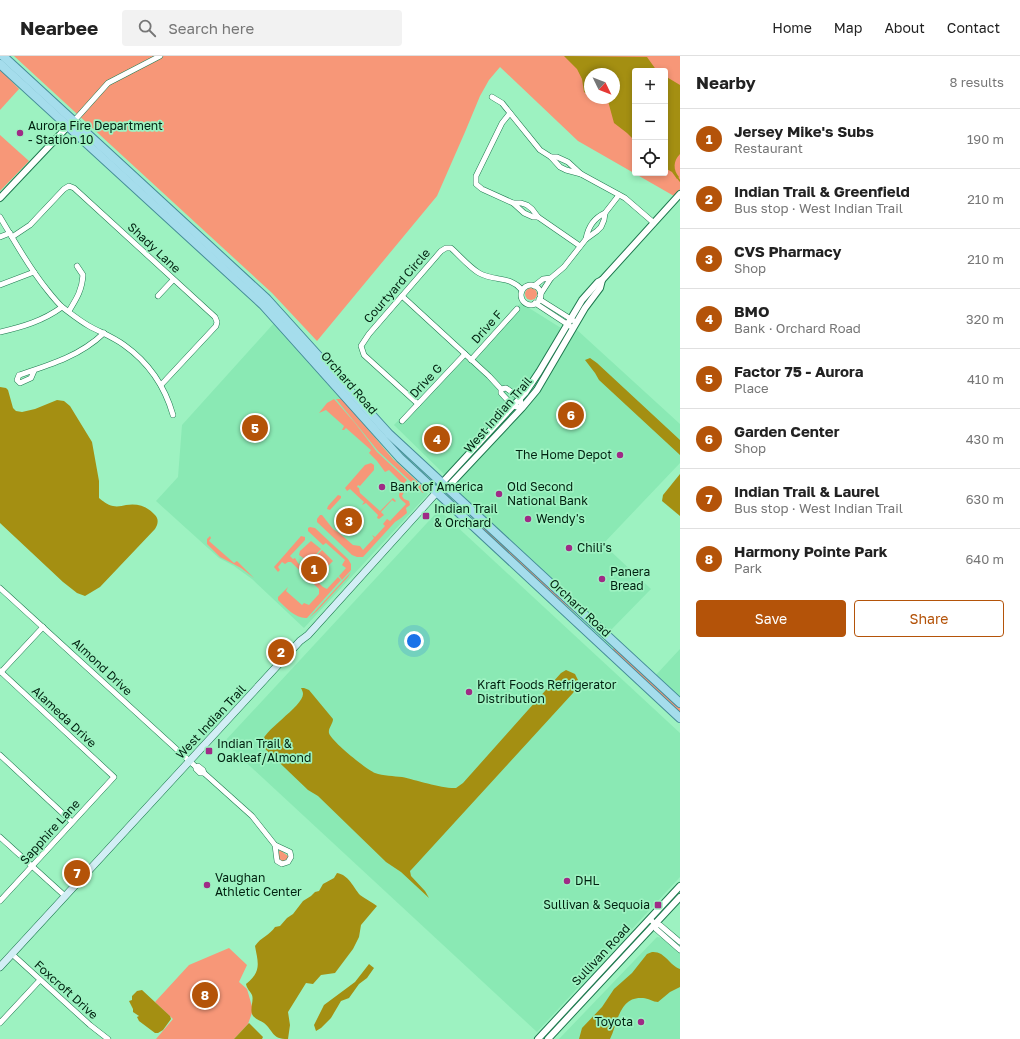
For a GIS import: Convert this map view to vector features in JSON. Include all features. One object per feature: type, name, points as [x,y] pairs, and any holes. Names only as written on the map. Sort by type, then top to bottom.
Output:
[{"type":"main road","name":"Orchard Road","points":[[3,56],[71,124],[263,305],[384,442],[680,718]]},
{"type":"main road","name":"Orchard Road","points":[[0,64],[71,124],[267,299],[389,434],[680,703]]},
{"type":"main road","name":"West Indian Trail","points":[[0,967],[444,486]]},
{"type":"street","points":[[0,198],[108,83],[160,56]]},
{"type":"street","points":[[492,97],[502,103],[534,145],[551,157],[560,167],[581,174]]},
{"type":"street","points":[[510,113],[502,123],[476,176],[476,184],[482,189],[513,203],[524,213],[533,217],[538,217]]},
{"type":"street","points":[[551,157],[557,157],[568,162],[581,174],[628,200],[654,223]]},
{"type":"street","name":"Shady Lane","points":[[11,235],[30,225],[64,189],[69,186],[74,188],[215,318],[217,322],[216,326],[161,385]]},
{"type":"street","name":"West Indian Trail","points":[[444,486],[480,442],[520,398],[539,372],[569,321],[590,290],[602,280],[680,194]]},
{"type":"street","points":[[535,303],[551,278],[564,267],[586,239],[601,227],[606,213],[619,195]]},
{"type":"street","points":[[513,203],[527,205],[538,217],[580,246]]},
{"type":"street","points":[[586,239],[592,223],[599,216],[606,213]]},
{"type":"street","points":[[0,217],[42,284],[62,307],[88,326],[104,333],[124,345],[150,370],[161,385],[167,397],[173,416]]},
{"type":"street","points":[[0,237],[11,235]]},
{"type":"street","name":"Courtyard Circle","points":[[418,404],[364,355],[361,350],[363,342],[441,251],[451,248],[480,274],[507,279],[518,285],[522,290]]},
{"type":"street","points":[[69,311],[80,294],[83,283],[83,275],[76,266]]},
{"type":"street","points":[[0,285],[34,272]]},
{"type":"street","points":[[551,278],[543,279],[534,286],[528,286],[522,290],[522,299],[528,304],[535,303],[569,321]]},
{"type":"street","points":[[158,296],[173,280]]},
{"type":"street","name":"West Indian Trail","points":[[444,486],[522,408],[537,390],[585,308],[600,288],[602,280]]},
{"type":"street","points":[[534,286],[538,288],[540,297],[575,326]]},
{"type":"street","points":[[402,296],[502,389],[506,388],[520,398],[522,408],[513,406],[501,393],[502,389]]},
{"type":"street","points":[[0,332],[38,321],[62,307]]},
{"type":"street","name":"Drive F","points":[[471,360],[518,309]]},
{"type":"street","points":[[34,371],[55,364],[78,352],[92,344],[104,333]]},
{"type":"street","name":"Drive G","points":[[402,421],[465,354]]},
{"type":"street","name":"Almond Drive","points":[[0,588],[196,767],[200,773],[204,773],[252,816],[275,845]]},
{"type":"street","points":[[0,672],[43,627]]},
{"type":"street","name":"Alameda Drive","points":[[0,672],[114,777]]},
{"type":"street","points":[[0,755],[72,822]]},
{"type":"street","name":"Sapphire Lane","points":[[0,901],[114,777]]},
{"type":"street","points":[[0,837],[65,896]]},
{"type":"street","name":"Sullivan Road","points":[[538,1039],[680,886]]},
{"type":"street","name":"Sullivan Road","points":[[548,1039],[680,897]]},
{"type":"street","points":[[650,919],[655,924],[656,929],[680,950]]},
{"type":"street","points":[[655,924],[660,925],[680,942]]},
{"type":"street","name":"Foxcroft Drive","points":[[12,954],[90,1025],[108,1039]]},
{"type":"street","points":[[0,1023],[40,980]]},
{"type":"shaded area","points":[[14,56],[680,56],[680,189],[674,196],[639,176],[668,176],[668,68],[632,68],[632,172],[578,141],[500,67],[489,80],[480,96],[437,196],[317,341],[272,293]]},
{"type":"shaded area","points":[[564,56],[647,57],[655,68],[632,68],[632,138],[614,123],[609,104],[620,104],[620,68],[584,68],[584,92],[582,79],[577,69]]},
{"type":"shaded area","points":[[0,69],[19,89],[0,110]]},
{"type":"shaded area","points":[[668,78],[680,85],[680,154],[675,163],[676,171],[679,177],[677,179],[672,172],[668,170]]},
{"type":"shaded area","points":[[0,135],[29,161],[0,191]]},
{"type":"shaded area","points":[[529,288],[533,288],[537,294],[533,300],[529,300],[525,296],[525,292]]},
{"type":"shaded area","points":[[521,303],[561,328],[536,373],[507,410],[449,471],[444,474],[394,425],[465,350],[471,355]]},
{"type":"shaded area","points":[[275,322],[349,406],[387,453],[428,494],[304,628],[252,579],[234,566],[219,558],[156,501],[178,477],[182,425]]},
{"type":"shaded area","points":[[576,329],[680,424],[680,463],[603,544],[651,589],[609,632],[452,487],[537,395]]},
{"type":"shaded area","points":[[590,358],[680,440],[680,455],[599,380],[585,360]]},
{"type":"shaded area","points":[[0,387],[8,390],[13,408],[16,411],[22,412],[35,409],[57,400],[64,401],[70,406],[92,442],[99,481],[99,498],[107,504],[115,506],[130,504],[142,506],[149,509],[158,520],[155,529],[100,587],[85,596],[77,593],[63,582],[0,523]]},
{"type":"shaded area","points":[[334,399],[377,452],[407,480],[405,482],[409,487],[405,487],[389,470],[385,472],[369,453],[371,450],[346,428],[342,430],[344,426],[326,410],[319,413],[327,403]]},
{"type":"shaded area","points":[[336,399],[341,399],[345,402],[393,459],[423,487],[423,493],[378,451]]},
{"type":"shaded area","points":[[371,463],[374,465],[374,470],[360,486],[358,485],[357,487],[359,488],[360,493],[380,511],[393,498],[396,501],[395,502],[392,500],[381,512],[384,515],[379,519],[377,518],[378,515],[366,503],[362,505],[364,502],[350,489],[347,491],[345,488],[365,465]]},
{"type":"shaded area","points":[[680,474],[680,516],[662,501],[663,495]]},
{"type":"shaded area","points":[[406,488],[408,490],[405,490],[402,496],[404,499],[409,501],[410,505],[406,508],[407,513],[395,522],[363,557],[352,555],[317,522],[317,519],[320,515],[322,515],[333,529],[353,545],[360,546],[363,550],[374,538],[372,535],[375,537],[385,526],[383,524],[387,519],[390,521],[406,504],[400,499],[399,496],[400,492]]},
{"type":"shaded area","points":[[338,495],[341,496],[341,498],[330,510],[327,509],[328,506]]},
{"type":"shaded area","points":[[459,508],[522,560],[590,625],[525,571]]},
{"type":"shaded area","points":[[439,510],[680,733],[680,877],[537,1032],[224,742]]},
{"type":"shaded area","points":[[308,528],[315,528],[348,559],[351,564],[351,570],[342,580],[339,576],[346,568],[342,565],[345,560],[326,543],[323,545],[308,531]]},
{"type":"shaded area","points":[[210,536],[211,538],[209,541],[234,563],[237,561],[254,578],[241,568],[220,557],[207,544],[207,539]]},
{"type":"shaded area","points":[[301,536],[305,537],[305,540],[290,556],[293,559],[295,558],[298,563],[327,589],[338,577],[341,580],[307,618],[299,617],[291,612],[278,600],[278,597],[288,587],[286,591],[302,605],[304,603],[309,605],[319,594],[319,589],[291,562],[285,564],[282,562],[278,567],[280,570],[278,572],[274,567]]},
{"type":"shaded area","points":[[311,541],[321,549],[309,562],[299,555],[300,551]]},
{"type":"shaded area","points":[[322,550],[333,561],[328,566],[317,555]]},
{"type":"shaded area","points":[[351,572],[317,611],[309,618]]},
{"type":"shaded area","points":[[615,646],[680,707],[680,714],[617,656],[613,649]]},
{"type":"shaded area","points":[[680,649],[680,700],[655,676]]},
{"type":"shaded area","points":[[566,670],[575,674],[578,680],[577,687],[573,693],[410,871],[411,876],[425,891],[429,898],[401,872],[386,862],[318,796],[308,790],[261,745],[263,739],[274,726],[301,699],[303,692],[301,688],[304,688],[309,690],[333,719],[329,731],[331,737],[350,755],[371,771],[381,775],[402,777],[437,786],[456,788],[463,783],[561,673]]},
{"type":"shaded area","points":[[280,850],[288,856],[288,859],[284,862],[279,859],[278,852]]},
{"type":"shaded area","points":[[337,873],[345,876],[360,895],[377,906],[361,925],[359,937],[353,949],[335,973],[321,975],[313,984],[306,983],[288,1012],[290,1025],[288,1039],[278,1038],[264,1023],[252,1014],[252,995],[246,984],[257,971],[258,962],[255,946],[275,927],[280,926],[293,914],[303,901],[315,892],[319,891],[323,884],[334,878]]},
{"type":"shaded area","points":[[657,937],[680,941],[680,1039],[559,1039]]},
{"type":"shaded area","points":[[229,948],[247,965],[239,982],[247,989],[253,1010],[248,1024],[234,1039],[156,1039],[173,1019],[155,1002],[189,965]]},
{"type":"shaded area","points":[[656,952],[664,956],[673,965],[680,969],[680,987],[670,992],[658,1002],[643,998],[629,1001],[620,1012],[610,1039],[579,1039],[582,1028],[602,1007],[614,989],[632,973],[647,954]]},
{"type":"shaded area","points":[[616,957],[618,959],[579,1003],[578,1001]]},
{"type":"shaded area","points":[[369,964],[374,968],[367,978],[359,984],[349,998],[341,1001],[331,1018],[316,1031],[314,1025],[324,1005],[355,982]]},
{"type":"shaded area","points":[[142,990],[170,1016],[171,1019],[163,1030],[158,1033],[155,1033],[139,1021],[137,1017],[139,1016],[133,1012],[129,1001],[132,1000],[132,996],[137,991]]},
{"type":"shaded area","points":[[249,1023],[263,1037],[262,1039],[234,1039]]},
{"type":"waterway","points":[[677,177],[680,181]]},
{"type":"place","name":"Aurora Fire Department - Station 10","points":[[20,133]]},
{"type":"place","name":"Garden Center","points":[[571,415]]},
{"type":"place","name":"Factor 75 - Aurora","points":[[255,428]]},
{"type":"place","name":"BMO","points":[[437,439]]},
{"type":"place","name":"The Home Depot","points":[[620,455]]},
{"type":"place","name":"Bank of America","points":[[382,487]]},
{"type":"place","name":"Old Second National Bank","points":[[499,494]]},
{"type":"place","name":"Indian Trail & Orchard","points":[[426,516]]},
{"type":"place","name":"Wendy's","points":[[528,519]]},
{"type":"place","name":"CVS Pharmacy","points":[[349,521]]},
{"type":"place","name":"Chili's","points":[[569,548]]},
{"type":"place","name":"Jersey Mike's Subs","points":[[314,569]]},
{"type":"place","name":"Panera Bread","points":[[602,579]]},
{"type":"place","name":"Indian Trail & Greenfield","points":[[281,652]]},
{"type":"place","name":"Kraft Foods Refrigerator Distribution","points":[[469,692]]},
{"type":"place","name":"Indian Trail & Oakleaf/Almond","points":[[209,751]]},
{"type":"place","name":"Indian Trail & Laurel","points":[[77,873]]},
{"type":"place","name":"DHL","points":[[567,881]]},
{"type":"place","name":"Vaughan Athletic Center","points":[[207,885]]},
{"type":"place","name":"Sullivan & Sequoia","points":[[658,905]]},
{"type":"place","name":"Harmony Pointe Park","points":[[205,995]]},
{"type":"place","name":"Toyota","points":[[641,1022]]}]
